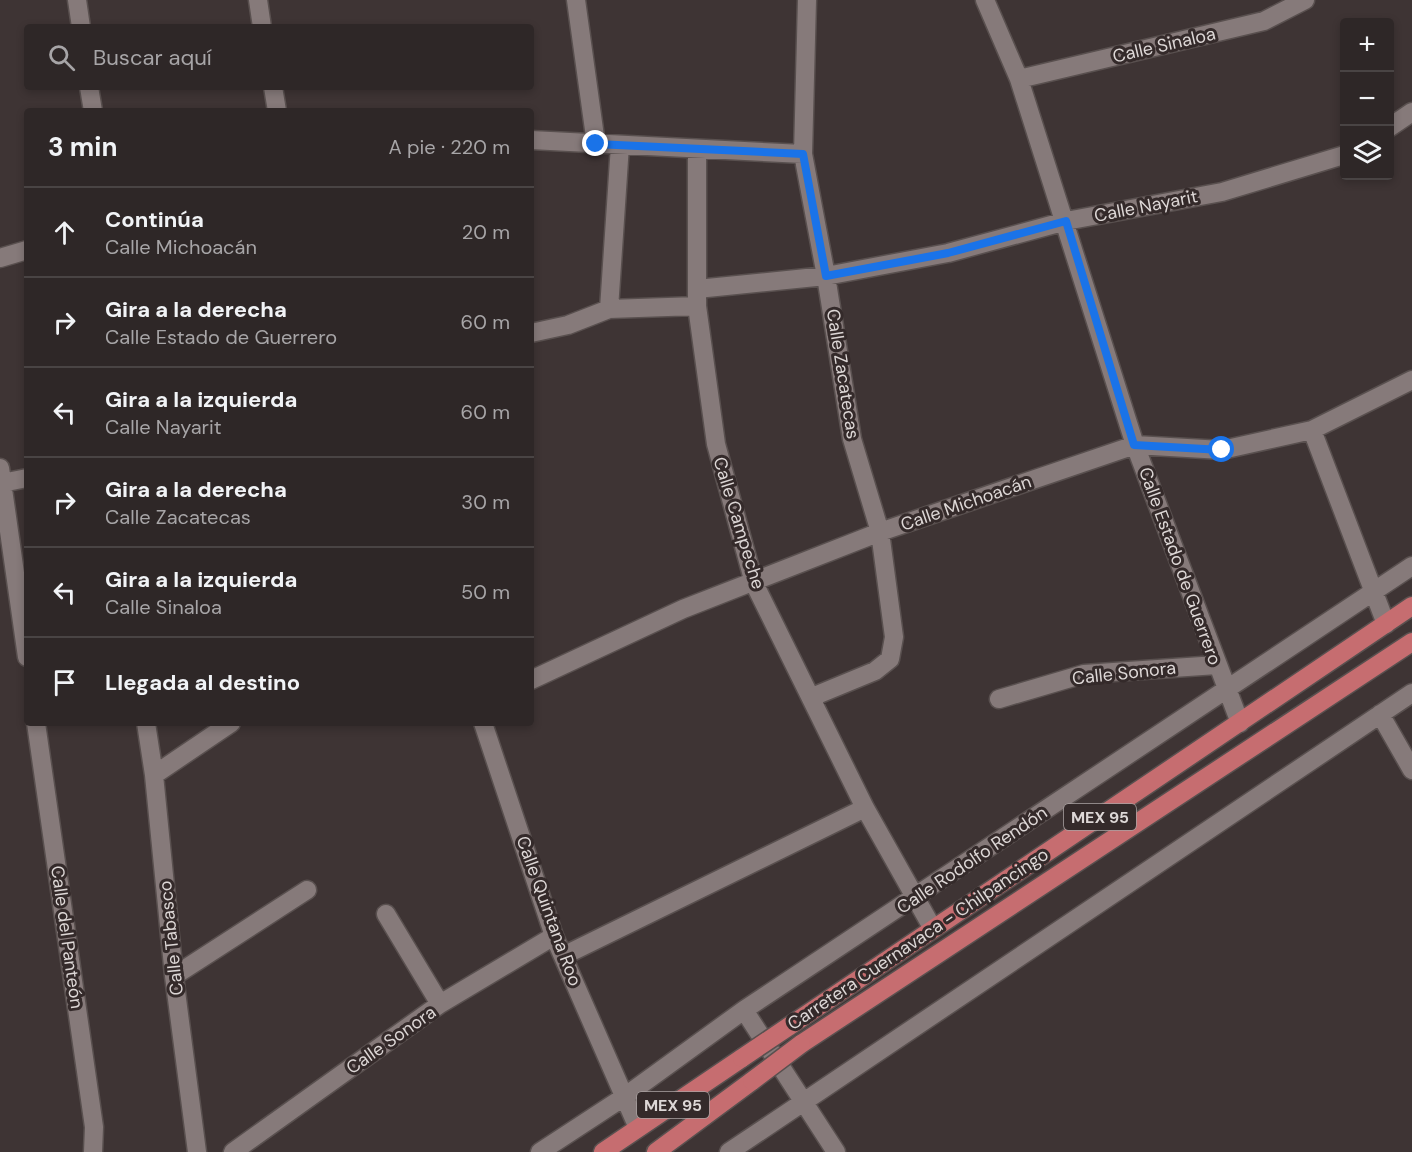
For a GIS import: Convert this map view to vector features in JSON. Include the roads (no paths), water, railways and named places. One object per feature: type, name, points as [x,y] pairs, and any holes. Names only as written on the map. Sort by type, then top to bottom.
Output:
[{"type":"main road","name":"Carretera Cuernavaca - Chilpancingo","points":[[603,1152],[1412,606]]},
{"type":"main road","name":"Carretera Cuernavaca - Chilpancingo","points":[[656,1152],[801,1044],[1412,642]]},
{"type":"street","points":[[77,0],[81,24]]},
{"type":"street","points":[[258,0],[262,24]]},
{"type":"street","points":[[576,0],[596,144]]},
{"type":"street","name":"Calle Zacatecas","points":[[807,0],[803,154],[826,276],[852,439],[880,532],[894,637],[890,659],[875,671],[812,697]]},
{"type":"street","name":"Calle Estado de Guerrero","points":[[985,0],[1019,79],[1066,221],[1134,445],[1240,723]]},
{"type":"street","name":"Calle Sinaloa","points":[[1019,79],[1264,21],[1305,0]]},
{"type":"street","points":[[90,90],[92,108]]},
{"type":"street","points":[[274,90],[276,108]]},
{"type":"street","points":[[1391,126],[1412,112]]},
{"type":"street","points":[[534,140],[803,154]]},
{"type":"street","points":[[609,309],[620,145]]},
{"type":"street","name":"Calle Campeche","points":[[697,149],[697,297],[716,444],[754,583],[865,808],[933,930]]},
{"type":"street","name":"Calle Nayarit","points":[[534,332],[568,325],[609,309],[826,276],[948,253],[1066,221],[1222,192],[1340,156]]},
{"type":"street","points":[[0,258],[24,251]]},
{"type":"street","name":"Calle Michoacán","points":[[534,679],[683,609],[880,532],[1134,445],[1222,450],[1312,430],[1412,380]]},
{"type":"street","points":[[1312,430],[1386,624]]},
{"type":"street","points":[[24,478],[1,476],[24,636]]},
{"type":"street","name":"Calle Rodolfo Rendón","points":[[540,1152],[624,1097],[744,1010],[1412,566]]},
{"type":"street","name":"Calle Sonora","points":[[999,699],[1084,674],[1217,665]]},
{"type":"street","points":[[729,1152],[1412,693]]},
{"type":"street","points":[[1380,714],[1412,770]]},
{"type":"street","name":"Calle del Panteón","points":[[36,726],[94,1126],[93,1152]]},
{"type":"street","name":"Calle Tabasco","points":[[146,726],[154,775],[174,976],[198,1152]]},
{"type":"street","points":[[154,775],[227,726]]},
{"type":"street","name":"Calle Quintana Roo","points":[[484,726],[554,936],[638,1128]]},
{"type":"street","points":[[563,956],[865,808]]},
{"type":"street","points":[[174,976],[307,890]]},
{"type":"street","points":[[386,914],[440,1004]]},
{"type":"street","name":"Calle Sonora","points":[[233,1152],[440,1004],[554,936]]},
{"type":"street","points":[[744,1010],[802,1104],[836,1152]]}]
